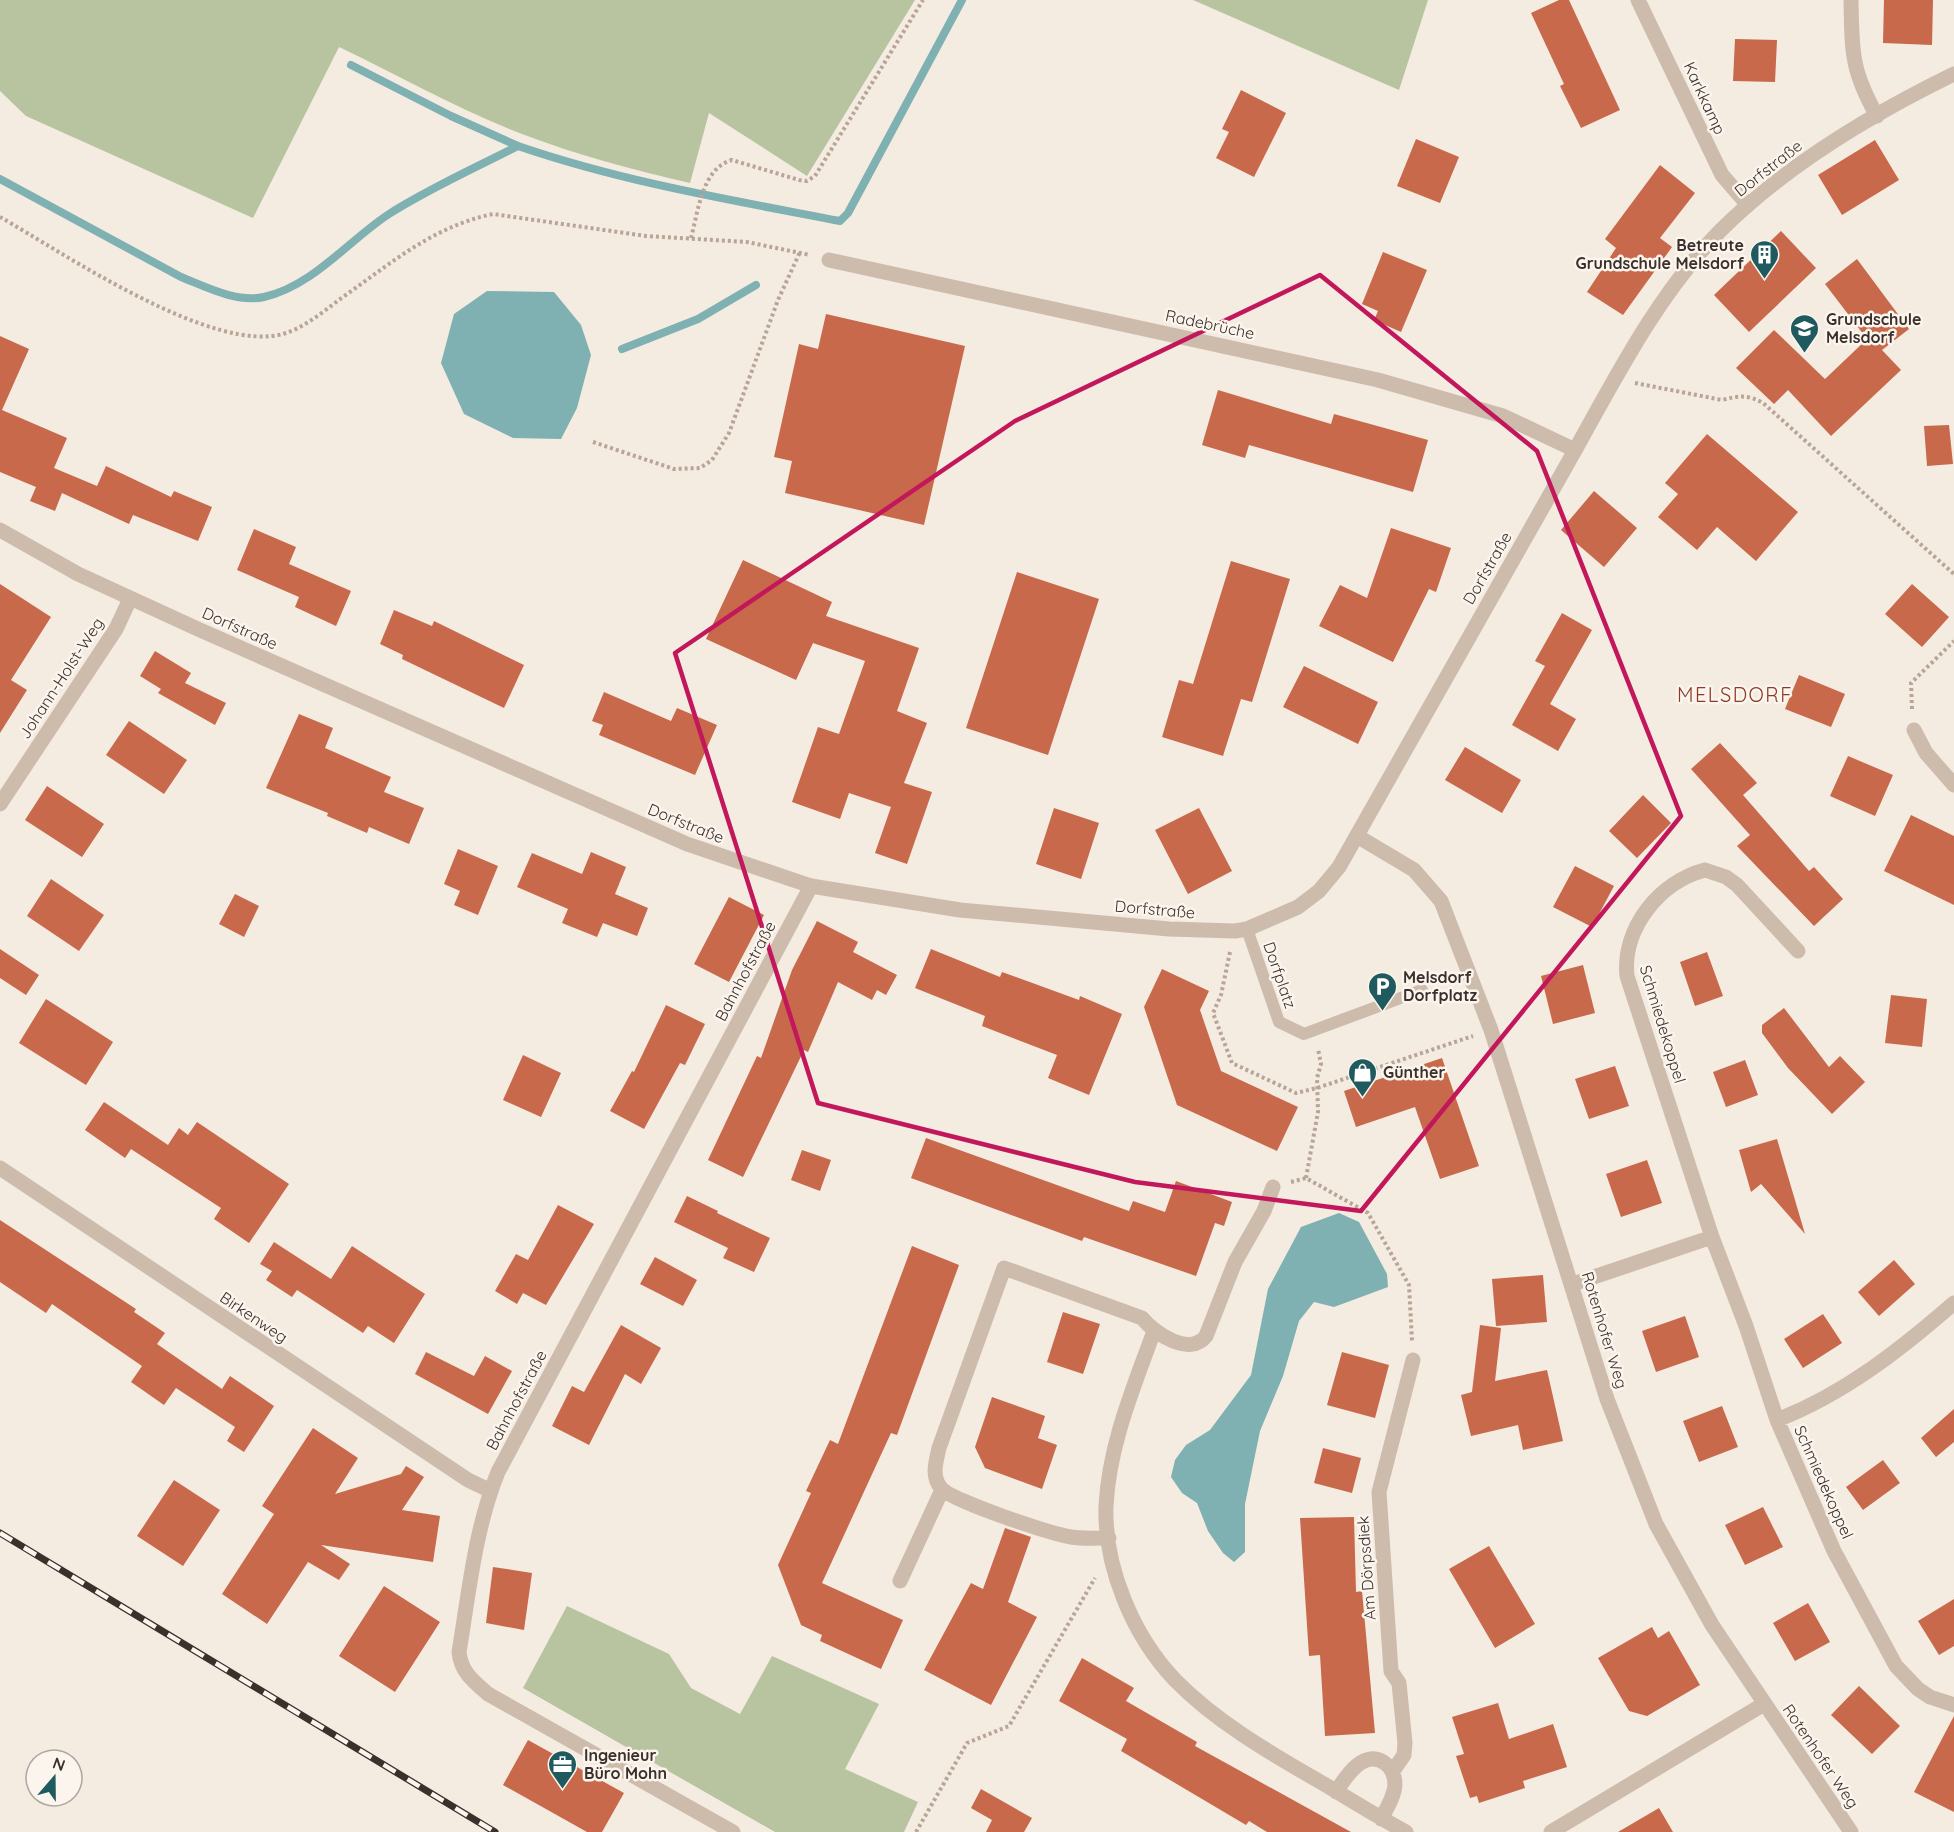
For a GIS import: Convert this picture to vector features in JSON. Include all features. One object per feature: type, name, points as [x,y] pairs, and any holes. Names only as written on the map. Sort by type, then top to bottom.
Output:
[{"type":"street","name":"Karkkamp","points":[[1638,0],[1722,175],[1748,205]]},
{"type":"street","points":[[1851,0],[1852,51],[1856,75],[1877,116]]},
{"type":"street","name":"Dorfstraße","points":[[0,530],[78,574],[130,599],[687,844],[811,886],[960,910],[1169,929],[1209,931],[1247,929],[1298,907],[1319,891],[1339,867],[1618,374],[1690,265],[1748,205],[1813,155],[1877,116],[1954,74]]},
{"type":"street","name":"Radebrüche","points":[[829,260],[1378,380],[1503,416],[1575,450]]},
{"type":"street","name":"Johann-Holst-Weg","points":[[0,804],[116,629],[130,599]]},
{"type":"street","points":[[1914,730],[1926,753],[1954,785]]},
{"type":"street","name":"Rotenhofer Weg","points":[[1357,836],[1414,870],[1441,901],[1491,1030],[1607,1399],[1656,1524],[1712,1625],[1851,1832]]},
{"type":"street","name":"Schmiedekoppel","points":[[1798,951],[1737,885],[1726,877],[1705,870],[1692,873],[1659,897],[1642,916],[1631,936],[1625,964],[1712,1237],[1746,1326],[1777,1420],[1834,1551],[1896,1666],[1918,1689],[1930,1697],[1954,1705]]},
{"type":"street","name":"Bahnhofstraße","points":[[733,1832],[488,1694],[468,1677],[460,1663],[459,1652],[475,1557],[491,1491],[516,1438],[811,886]]},
{"type":"street","name":"Birkenweg","points":[[0,1168],[468,1480],[491,1491]]},
{"type":"street","points":[[1109,1538],[1074,1538],[960,1500],[942,1490],[935,1477],[939,1448],[1004,1268],[1142,1318],[1154,1332],[1192,1347],[1200,1344],[1206,1336],[1235,1262],[1264,1211],[1273,1187]]},
{"type":"street","points":[[1572,1284],[1712,1237]]},
{"type":"street","points":[[1777,1420],[1823,1400],[1884,1361],[1954,1303]]},
{"type":"street","points":[[1154,1332],[1114,1447],[1106,1508],[1115,1570],[1125,1601],[1141,1632],[1174,1678],[1230,1725],[1336,1792],[1406,1832]]},
{"type":"street","name":"Am Dörpsdiek","points":[[1381,1819],[1392,1797],[1395,1783],[1393,1772],[1404,1755],[1405,1743],[1400,1683],[1391,1671],[1379,1492],[1413,1360]]},
{"type":"street","points":[[900,1581],[942,1490]]},
{"type":"street","points":[[1551,1832],[1764,1704]]},
{"type":"street","points":[[1336,1792],[1362,1761],[1374,1759],[1385,1763],[1393,1772]]},
{"type":"lane","name":"Dorfplatz","points":[[1247,929],[1279,1022],[1304,1034],[1314,1032]]},
{"type":"lane","points":[[1314,1032],[1422,990]]},
{"type":"path","points":[[691,238],[709,179],[717,167],[732,160],[799,180],[807,181],[815,176],[923,0]]},
{"type":"path","points":[[0,217],[170,311],[226,332],[252,336],[284,334],[308,322],[426,238],[470,219],[493,214],[646,236],[747,242],[829,260]]},
{"type":"path","points":[[593,442],[674,469],[700,468],[712,460],[729,433],[778,300],[800,252]]},
{"type":"path","points":[[1618,374],[1636,384],[1722,400],[1733,396],[1746,396],[1763,403],[1954,574]]},
{"type":"path","points":[[1914,730],[1911,683],[1954,641]]},
{"type":"path","points":[[1314,1032],[1321,1064],[1317,1078],[1318,1112],[1306,1178],[1368,1213],[1409,1285],[1413,1360]]},
{"type":"path","points":[[916,1832],[967,1743],[1008,1726],[1095,1578],[1115,1570]]},
{"type":"highlighted area","points":[[1320,275],[1537,451],[1681,816],[1361,1211],[1135,1182],[818,1103],[675,653],[1015,421]]},
{"type":"green space","points":[[0,0],[915,0],[807,176],[709,113],[690,183],[626,167],[563,149],[499,125],[339,47],[253,218],[26,116],[0,91]]},
{"type":"green space","points":[[1193,0],[1428,0],[1399,90]]},
{"type":"green space","points":[[567,1606],[669,1654],[691,1688],[740,1714],[772,1656],[879,1704],[845,1769],[918,1802],[904,1832],[775,1832],[523,1688]]},
{"type":"water","points":[[487,291],[554,292],[581,325],[591,355],[577,408],[561,439],[513,438],[464,414],[441,363],[454,314]]},
{"type":"water","points":[[1339,1213],[1359,1222],[1387,1274],[1388,1287],[1334,1307],[1314,1302],[1299,1321],[1283,1376],[1260,1431],[1245,1504],[1245,1552],[1234,1562],[1223,1553],[1208,1531],[1197,1503],[1182,1493],[1171,1477],[1175,1460],[1186,1445],[1210,1430],[1251,1375],[1268,1289],[1301,1227]]},
{"type":"building","points":[[1559,0],[1569,0],[1620,110],[1581,128],[1560,86],[1564,84],[1531,13]]},
{"type":"building","points":[[1884,0],[1933,0],[1932,45],[1883,43]]},
{"type":"building","points":[[1735,39],[1777,40],[1775,82],[1733,81]]},
{"type":"building","points":[[1241,90],[1286,113],[1254,177],[1216,158],[1229,132],[1222,129]]},
{"type":"building","points":[[1416,139],[1459,157],[1440,203],[1397,186]]},
{"type":"building","points":[[1875,140],[1899,180],[1842,215],[1818,175]]},
{"type":"building","points":[[1660,165],[1695,193],[1660,238],[1672,247],[1623,315],[1587,292],[1616,248],[1605,239]]},
{"type":"building","name":"Betreute Grundschule Melsdorf","points":[[1781,231],[1816,268],[1749,332],[1714,295]]},
{"type":"building","points":[[1383,252],[1427,270],[1401,332],[1374,320],[1378,311],[1362,304]]},
{"type":"building","points":[[1857,259],[1909,329],[1882,350],[1901,370],[1831,436],[1788,390],[1774,404],[1736,368],[1774,330],[1825,379],[1867,339],[1825,284]]},
{"type":"building","points":[[826,314],[965,346],[924,525],[785,493],[792,461],[774,457],[799,344],[818,349]]},
{"type":"building","points":[[0,336],[29,349],[2,410],[67,438],[54,468],[97,486],[106,466],[171,497],[174,491],[212,507],[198,541],[133,515],[129,524],[62,493],[55,511],[30,501],[36,487],[0,472]]},
{"type":"building","points":[[1218,390],[1331,424],[1334,414],[1428,440],[1413,492],[1249,445],[1245,458],[1202,445]]},
{"type":"building","points":[[1949,425],[1953,464],[1927,466],[1924,426]]},
{"type":"building","points":[[1707,434],[1798,512],[1756,561],[1717,527],[1697,550],[1658,517],[1678,494],[1665,483]]},
{"type":"building","points":[[1594,491],[1637,528],[1604,567],[1561,530]]},
{"type":"building","points":[[1391,528],[1451,548],[1436,592],[1429,589],[1393,662],[1319,626],[1340,585],[1367,598]]},
{"type":"building","points":[[254,529],[296,547],[289,564],[351,591],[336,626],[295,607],[299,597],[237,570]]},
{"type":"building","points":[[743,560],[832,602],[826,616],[919,648],[897,711],[927,723],[904,783],[932,792],[907,864],[875,853],[891,807],[849,793],[840,819],[792,802],[818,727],[839,734],[865,661],[813,643],[796,680],[706,639]]},
{"type":"building","points":[[1231,561],[1290,579],[1252,702],[1241,699],[1223,756],[1162,737],[1179,680],[1193,684]]},
{"type":"building","points":[[1017,572],[1099,599],[1048,755],[966,728]]},
{"type":"building","points":[[0,584],[51,617],[11,680],[27,690],[0,733]]},
{"type":"building","points":[[1912,584],[1949,617],[1922,647],[1885,614]]},
{"type":"building","points":[[394,610],[432,626],[434,621],[524,665],[504,708],[402,659],[403,655],[380,644]]},
{"type":"building","points":[[1562,613],[1592,630],[1550,704],[1576,719],[1558,751],[1512,725],[1545,666],[1535,661]]},
{"type":"building","points":[[155,651],[191,673],[185,683],[226,703],[215,725],[158,693],[161,689],[140,676]]},
{"type":"building","points":[[1304,666],[1378,702],[1358,744],[1283,707]]},
{"type":"building","points":[[1799,675],[1845,694],[1831,727],[1785,709]]},
{"type":"building","points":[[604,692],[671,721],[677,708],[717,725],[695,775],[599,735],[603,725],[592,721]]},
{"type":"building","points":[[299,714],[333,728],[325,748],[391,777],[384,792],[424,808],[409,844],[369,827],[367,833],[327,816],[328,813],[266,788]]},
{"type":"building","points":[[129,721],[187,760],[164,794],[106,755]]},
{"type":"building","points":[[1720,743],[1757,783],[1743,795],[1809,871],[1814,867],[1843,899],[1814,926],[1737,846],[1750,835],[1691,769]]},
{"type":"building","points":[[1465,747],[1521,780],[1502,813],[1445,780]]},
{"type":"building","points":[[1848,756],[1893,775],[1875,816],[1830,796]]},
{"type":"building","points":[[47,786],[104,824],[82,857],[25,820]]},
{"type":"building","points":[[1643,795],[1671,823],[1637,858],[1609,831]]},
{"type":"building","points":[[1054,808],[1099,823],[1081,879],[1036,864]]},
{"type":"building","points":[[1199,808],[1232,871],[1188,894],[1155,830]]},
{"type":"building","points":[[1911,815],[1954,836],[1954,905],[1884,871]]},
{"type":"building","points":[[458,849],[498,866],[478,915],[454,905],[460,891],[444,884]]},
{"type":"building","points":[[591,852],[626,867],[615,894],[648,908],[637,936],[603,923],[597,937],[562,923],[568,909],[517,887],[532,853],[582,874]]},
{"type":"building","points":[[1575,866],[1614,886],[1592,927],[1553,907]]},
{"type":"building","points":[[51,879],[104,915],[79,951],[27,916]]},
{"type":"building","points":[[235,894],[259,906],[244,937],[219,924]]},
{"type":"building","points":[[729,897],[764,915],[729,982],[694,964]]},
{"type":"building","points":[[817,921],[858,942],[853,952],[897,975],[886,995],[877,990],[872,1000],[838,982],[808,1052],[804,1050],[743,1177],[708,1160],[757,1056],[761,1058],[792,970]]},
{"type":"building","points":[[0,949],[39,975],[26,995],[0,978]]},
{"type":"building","points":[[931,949],[1000,977],[1002,972],[1079,1000],[1080,996],[1122,1014],[1089,1095],[1048,1078],[1057,1055],[982,1026],[985,1016],[915,988]]},
{"type":"building","points":[[1707,952],[1723,996],[1695,1006],[1680,962]]},
{"type":"building","points":[[1583,965],[1595,1013],[1553,1024],[1541,976]]},
{"type":"building","points":[[1162,969],[1209,991],[1200,1010],[1221,1071],[1298,1107],[1277,1151],[1177,1105],[1144,1007]]},
{"type":"building","points":[[1891,995],[1927,999],[1922,1047],[1885,1043]]},
{"type":"building","points":[[46,999],[113,1042],[86,1085],[19,1043]]},
{"type":"building","points":[[666,1005],[705,1024],[685,1065],[680,1063],[644,1129],[610,1111],[632,1071],[634,1072]]},
{"type":"building","points":[[1784,1008],[1829,1067],[1840,1056],[1865,1082],[1832,1114],[1788,1068],[1762,1033],[1762,1025]]},
{"type":"building","points":[[523,1055],[561,1073],[541,1117],[503,1100]]},
{"type":"building","points":[[1442,1058],[1479,1166],[1440,1179],[1415,1107],[1356,1127],[1344,1091]]},
{"type":"building","points":[[1745,1060],[1758,1095],[1726,1107],[1713,1072]]},
{"type":"building","points":[[1615,1066],[1629,1106],[1589,1119],[1575,1079]]},
{"type":"building","points":[[104,1102],[168,1145],[179,1128],[188,1135],[197,1122],[289,1184],[249,1243],[214,1219],[221,1208],[131,1149],[125,1158],[85,1130]]},
{"type":"building","points":[[926,1138],[1129,1211],[1133,1201],[1165,1212],[1176,1181],[1232,1202],[1224,1226],[1215,1223],[1196,1276],[1084,1237],[1082,1241],[911,1178]]},
{"type":"building","points":[[1777,1139],[1805,1234],[1761,1184],[1751,1192],[1739,1150]]},
{"type":"building","points":[[802,1150],[831,1160],[820,1191],[791,1180]]},
{"type":"building","points":[[1647,1160],[1662,1203],[1621,1217],[1606,1174]]},
{"type":"building","points":[[687,1196],[770,1238],[754,1272],[723,1258],[728,1248],[674,1222]]},
{"type":"building","points":[[558,1205],[594,1224],[546,1305],[523,1293],[517,1304],[495,1291],[516,1254],[528,1260]]},
{"type":"building","points":[[0,1220],[136,1309],[134,1312],[165,1333],[157,1344],[222,1389],[230,1376],[274,1406],[244,1452],[227,1441],[235,1427],[176,1388],[164,1405],[131,1382],[142,1366],[52,1304],[46,1313],[0,1282]]},
{"type":"building","points":[[274,1242],[331,1279],[352,1246],[425,1294],[394,1343],[368,1326],[363,1333],[297,1290],[292,1297],[266,1280],[272,1271],[260,1264]]},
{"type":"building","points":[[912,1246],[959,1265],[897,1435],[891,1433],[822,1583],[903,1620],[881,1669],[820,1641],[822,1635],[801,1625],[778,1565],[811,1493],[806,1491],[830,1440],[838,1444]]},
{"type":"building","points":[[655,1257],[697,1280],[683,1306],[640,1284]]},
{"type":"building","points":[[1894,1260],[1915,1284],[1879,1316],[1858,1292]]},
{"type":"building","points":[[1543,1275],[1547,1322],[1496,1326],[1492,1279]]},
{"type":"building","points":[[1063,1312],[1100,1324],[1083,1374],[1047,1362]]},
{"type":"building","points":[[1823,1314],[1842,1343],[1803,1368],[1784,1339]]},
{"type":"building","points":[[1685,1316],[1699,1357],[1656,1372],[1642,1331]]},
{"type":"building","points":[[621,1325],[661,1348],[641,1384],[625,1374],[589,1445],[552,1426],[572,1386],[584,1392]]},
{"type":"building","points":[[1480,1325],[1501,1328],[1495,1381],[1547,1370],[1563,1441],[1523,1450],[1518,1425],[1471,1436],[1461,1395],[1472,1392]]},
{"type":"building","points":[[426,1352],[474,1376],[485,1356],[512,1371],[488,1414],[415,1374]]},
{"type":"building","points":[[1342,1352],[1389,1365],[1375,1418],[1327,1405]]},
{"type":"building","points":[[992,1397],[1045,1416],[1038,1438],[1057,1445],[1042,1489],[985,1468],[975,1447]]},
{"type":"building","points":[[1722,1406],[1738,1447],[1699,1462],[1683,1421]]},
{"type":"building","points":[[1954,1409],[1954,1442],[1936,1457],[1921,1438]]},
{"type":"building","points":[[313,1428],[358,1458],[335,1494],[401,1474],[406,1466],[424,1477],[402,1510],[440,1516],[433,1562],[321,1545],[350,1564],[339,1580],[308,1562],[267,1624],[222,1594],[274,1514],[262,1506]]},
{"type":"building","points":[[1323,1448],[1361,1458],[1352,1493],[1314,1483]]},
{"type":"building","points":[[1883,1460],[1900,1483],[1863,1510],[1846,1487]]},
{"type":"building","points":[[174,1480],[220,1510],[183,1566],[137,1536]]},
{"type":"building","points":[[1763,1507],[1783,1547],[1745,1565],[1725,1525]]},
{"type":"building","points":[[1354,1517],[1356,1592],[1362,1591],[1375,1733],[1325,1736],[1320,1655],[1309,1656],[1300,1518]]},
{"type":"building","points":[[1005,1528],[1031,1537],[1008,1602],[1037,1617],[991,1705],[924,1670],[971,1583],[983,1589]]},
{"type":"building","points":[[1489,1546],[1535,1624],[1495,1648],[1449,1569]]},
{"type":"building","points":[[493,1567],[532,1573],[524,1630],[486,1623]]},
{"type":"building","points":[[384,1586],[440,1622],[395,1692],[339,1656]]},
{"type":"building","points":[[1954,1599],[1954,1646],[1939,1655],[1918,1621]]},
{"type":"building","points":[[1808,1603],[1830,1642],[1795,1661],[1773,1623]]},
{"type":"building","points":[[1652,1627],[1658,1638],[1669,1631],[1700,1685],[1647,1716],[1629,1711],[1598,1658]]},
{"type":"building","points":[[1082,1658],[1134,1688],[1126,1701],[1197,1742],[1195,1746],[1351,1832],[1267,1832],[1249,1821],[1246,1825],[1121,1751],[1127,1739],[1059,1701]]},
{"type":"building","points":[[1859,1686],[1900,1726],[1872,1754],[1831,1715]]},
{"type":"building","points":[[1498,1703],[1509,1739],[1553,1724],[1567,1767],[1523,1781],[1525,1788],[1479,1803],[1477,1796],[1470,1798],[1456,1756],[1464,1754],[1452,1717]]},
{"type":"building","points":[[1954,1716],[1954,1812],[1914,1792]]},
{"type":"building","name":"Ingenieur Büro Mohn","points":[[528,1740],[624,1793],[602,1832],[587,1832],[503,1785]]},
{"type":"building","points":[[981,1789],[1032,1818],[1024,1832],[986,1832],[992,1820],[971,1808]]},
{"type":"building","points":[[1659,1808],[1673,1832],[1618,1832]]},
{"type":"waterway","points":[[0,179],[181,277],[222,293],[243,298],[264,297],[299,283],[389,214],[436,187],[518,146],[637,180],[840,221],[848,213],[962,0]]},
{"type":"waterway","points":[[351,65],[451,116],[518,146]]},
{"type":"waterway","points":[[622,349],[698,319],[756,285]]},
{"type":"railway","points":[[0,1533],[495,1832]]},
{"type":"place","name":"Betreute Grundschule Melsdorf","points":[[1765,280]]},
{"type":"place","name":"Grundschule Melsdorf","points":[[1805,354]]},
{"type":"place","name":"Melsdorf Dorfplatz","points":[[1382,1012]]},
{"type":"place","name":"Günther","points":[[1362,1098]]},
{"type":"place","name":"Ingenieur Büro Mohn","points":[[563,1790]]},
{"type":"district","name":"MELSDORF","points":[[1735,695]]}]
